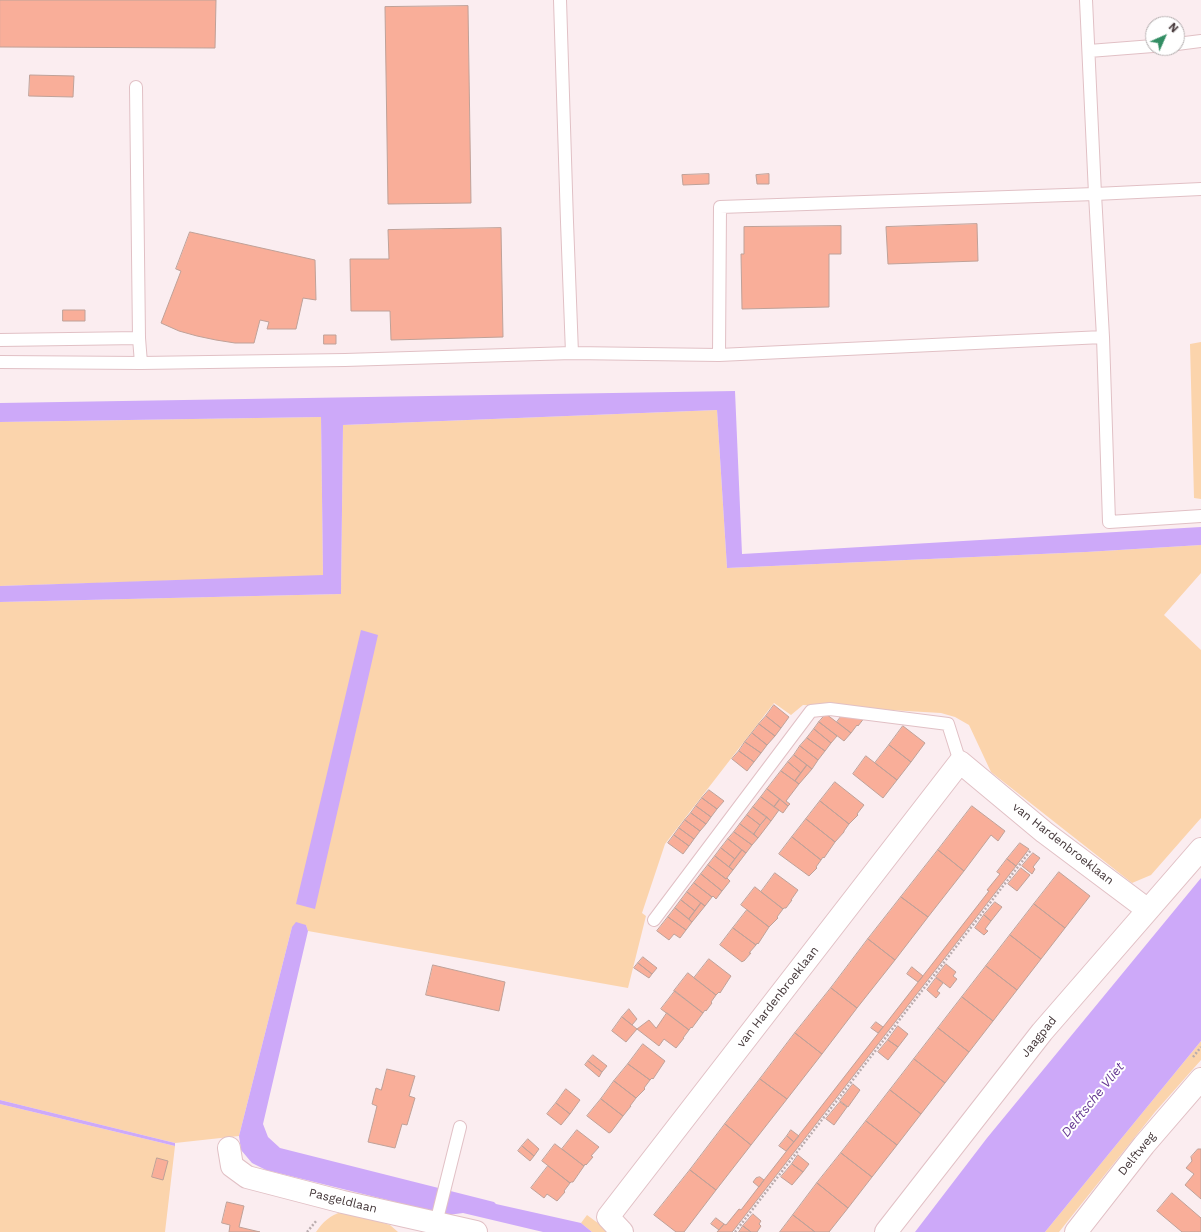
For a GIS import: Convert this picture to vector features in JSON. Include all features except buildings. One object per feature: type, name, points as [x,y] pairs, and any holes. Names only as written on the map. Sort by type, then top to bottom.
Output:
[{"type":"street","name":"van Hardenbroeklaan","points":[[622,1232],[608,1217],[960,762],[1044,832],[1148,910]]},
{"type":"street","name":"Jaagpad","points":[[886,1232],[1042,1032],[1201,849]]},
{"type":"street","name":"Delftweg","points":[[1076,1232],[1144,1145],[1201,1079]]},
{"type":"street","name":"Pasgeldlaan","points":[[229,1148],[232,1166],[247,1177],[342,1202],[437,1219],[476,1232]]},
{"type":"lane","points":[[560,0],[572,353]]},
{"type":"lane","points":[[1086,0],[1090,51],[1095,194],[1103,337],[1109,522],[1201,516]]},
{"type":"lane","points":[[1185,43],[1201,42]]},
{"type":"lane","points":[[1090,51],[1145,47]]},
{"type":"lane","points":[[136,87],[141,363]]},
{"type":"lane","points":[[719,355],[720,207],[1201,189]]},
{"type":"lane","points":[[0,362],[141,363],[345,360],[572,353],[719,355],[1103,337]]},
{"type":"lane","points":[[0,340],[140,338]]},
{"type":"lane","points":[[654,920],[811,712],[830,710],[948,724],[960,762]]},
{"type":"lane","points":[[437,1219],[460,1127]]},
{"type":"path","points":[[734,1232],[1044,832]]},
{"type":"shaded area","points":[[1201,342],[1201,499],[1194,498],[1190,344]]},
{"type":"shaded area","points":[[717,410],[727,568],[1086,552],[1201,545],[1201,573],[1164,615],[1201,650],[1201,818],[1151,875],[1132,883],[991,772],[969,725],[955,717],[941,713],[803,705],[791,715],[774,703],[665,844],[642,913],[646,916],[628,988],[308,931],[306,925],[292,927],[239,1136],[175,1143],[0,1100],[0,602],[341,594],[343,425]]},
{"type":"shaded area","points":[[321,417],[323,576],[0,586],[0,422]]},
{"type":"shaded area","points":[[1201,1041],[1201,1060],[1155,1112],[1059,1232],[1045,1232]]},
{"type":"shaded area","points":[[0,1104],[175,1146],[165,1232],[0,1232]]},
{"type":"shaded area","points":[[342,1212],[390,1225],[398,1232],[316,1232],[327,1219]]},
{"type":"shaded area","points":[[587,1215],[610,1232],[592,1232],[581,1223]]},
{"type":"water","points":[[735,391],[742,554],[1201,527],[1201,545],[1086,552],[727,568],[717,410],[343,425],[341,594],[0,602],[0,586],[323,575],[321,417],[0,422],[0,403]]},
{"type":"water","points":[[361,630],[378,635],[315,909],[296,904]]},
{"type":"water","name":"Delftsche Vliet","points":[[1201,878],[1201,1041],[1045,1232],[915,1232],[987,1138]]},
{"type":"water","points":[[296,922],[306,925],[308,931],[263,1124],[268,1137],[280,1148],[494,1202],[496,1204],[581,1223],[592,1232],[543,1232],[463,1213],[448,1215],[266,1170],[252,1163],[241,1150],[239,1136],[292,927]]},
{"type":"water","points":[[0,1100],[175,1143],[175,1146],[0,1104]]}]
